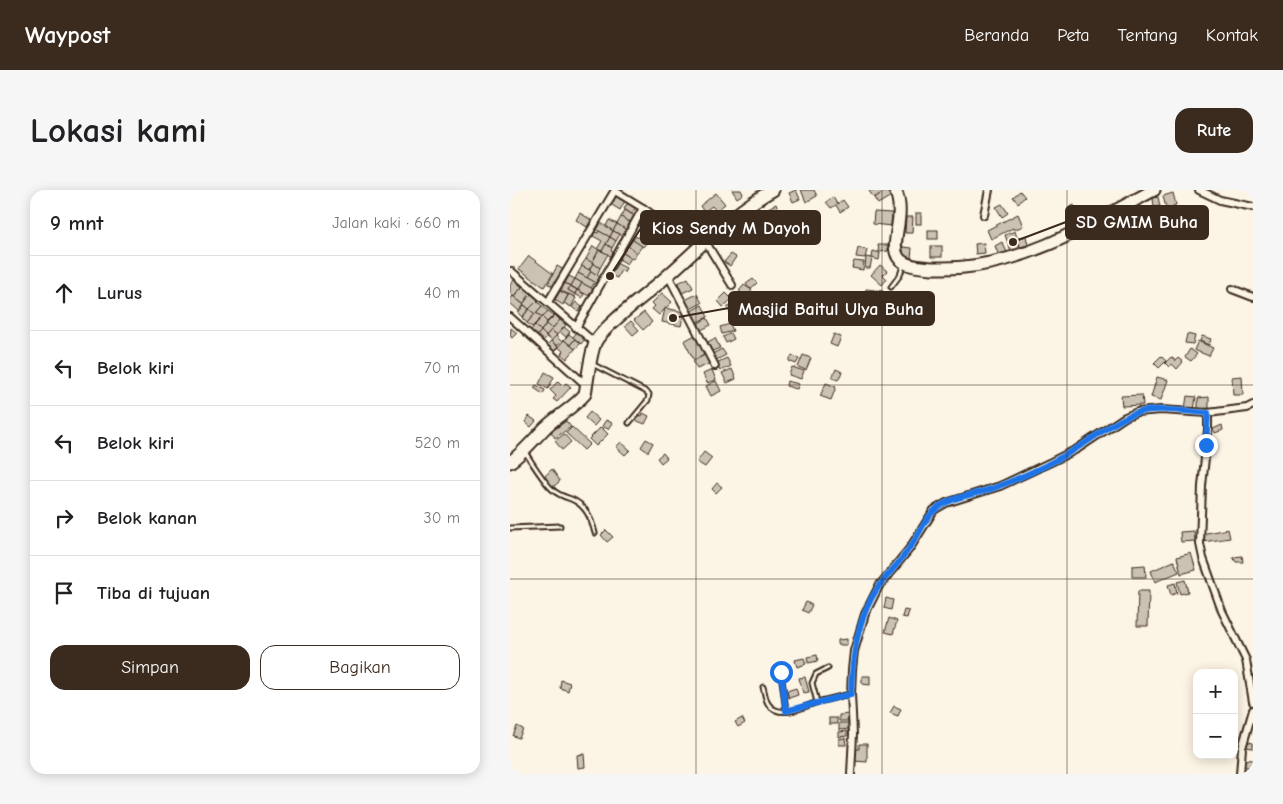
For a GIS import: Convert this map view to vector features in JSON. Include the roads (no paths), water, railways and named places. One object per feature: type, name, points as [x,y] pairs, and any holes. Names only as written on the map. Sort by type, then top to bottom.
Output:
[{"type":"highway","points":[[510,462],[524,451],[547,426],[580,400],[584,394],[595,343],[607,328],[742,209],[773,190]]},
{"type":"highway","points":[[895,190],[899,198],[901,210],[896,242],[898,258],[904,263],[927,268],[963,268],[985,264],[1014,257],[1052,244],[1154,190]]},
{"type":"street","points":[[548,302],[615,190],[664,223],[675,234]]},
{"type":"street","points":[[984,215],[989,190]]},
{"type":"street","points":[[1199,190],[1220,200],[1253,208]]},
{"type":"street","points":[[576,328],[643,208]]},
{"type":"street","points":[[705,242],[732,285]]},
{"type":"street","points":[[511,271],[595,343]]},
{"type":"street","points":[[668,275],[715,366]]},
{"type":"street","points":[[1232,290],[1253,297]]},
{"type":"street","points":[[510,317],[586,386]]},
{"type":"street","points":[[851,774],[853,734],[851,694],[854,651],[868,606],[879,586],[910,548],[934,510],[946,502],[1000,486],[1051,462],[1077,449],[1126,417],[1137,412],[1161,410],[1208,413],[1247,408],[1253,405]]},
{"type":"street","points":[[1208,413],[1202,486],[1200,544],[1203,558],[1222,610],[1246,660],[1253,702]]},
{"type":"street","points":[[1240,774],[1242,748],[1253,710]]},
{"type":"lane","points":[[891,287],[900,275],[904,263]]},
{"type":"lane","points":[[591,363],[645,390],[649,394],[648,400],[629,422]]},
{"type":"lane","points":[[524,451],[550,488],[574,500],[588,512],[595,533]]},
{"type":"lane","points":[[510,528],[560,526]]},
{"type":"lane","points":[[818,702],[812,683],[816,674],[828,668]]},
{"type":"lane","points":[[785,670],[781,672],[786,711]]},
{"type":"lane","points":[[763,687],[770,706],[775,710],[786,711],[851,694]]},
{"type":"place","name":"SD GMIM Buha","points":[[1013,242]]},
{"type":"place","name":"Kios Sendy M Dayoh","points":[[610,276]]},
{"type":"place","name":"Masjid Baitul Ulya Buha","points":[[673,318]]}]
